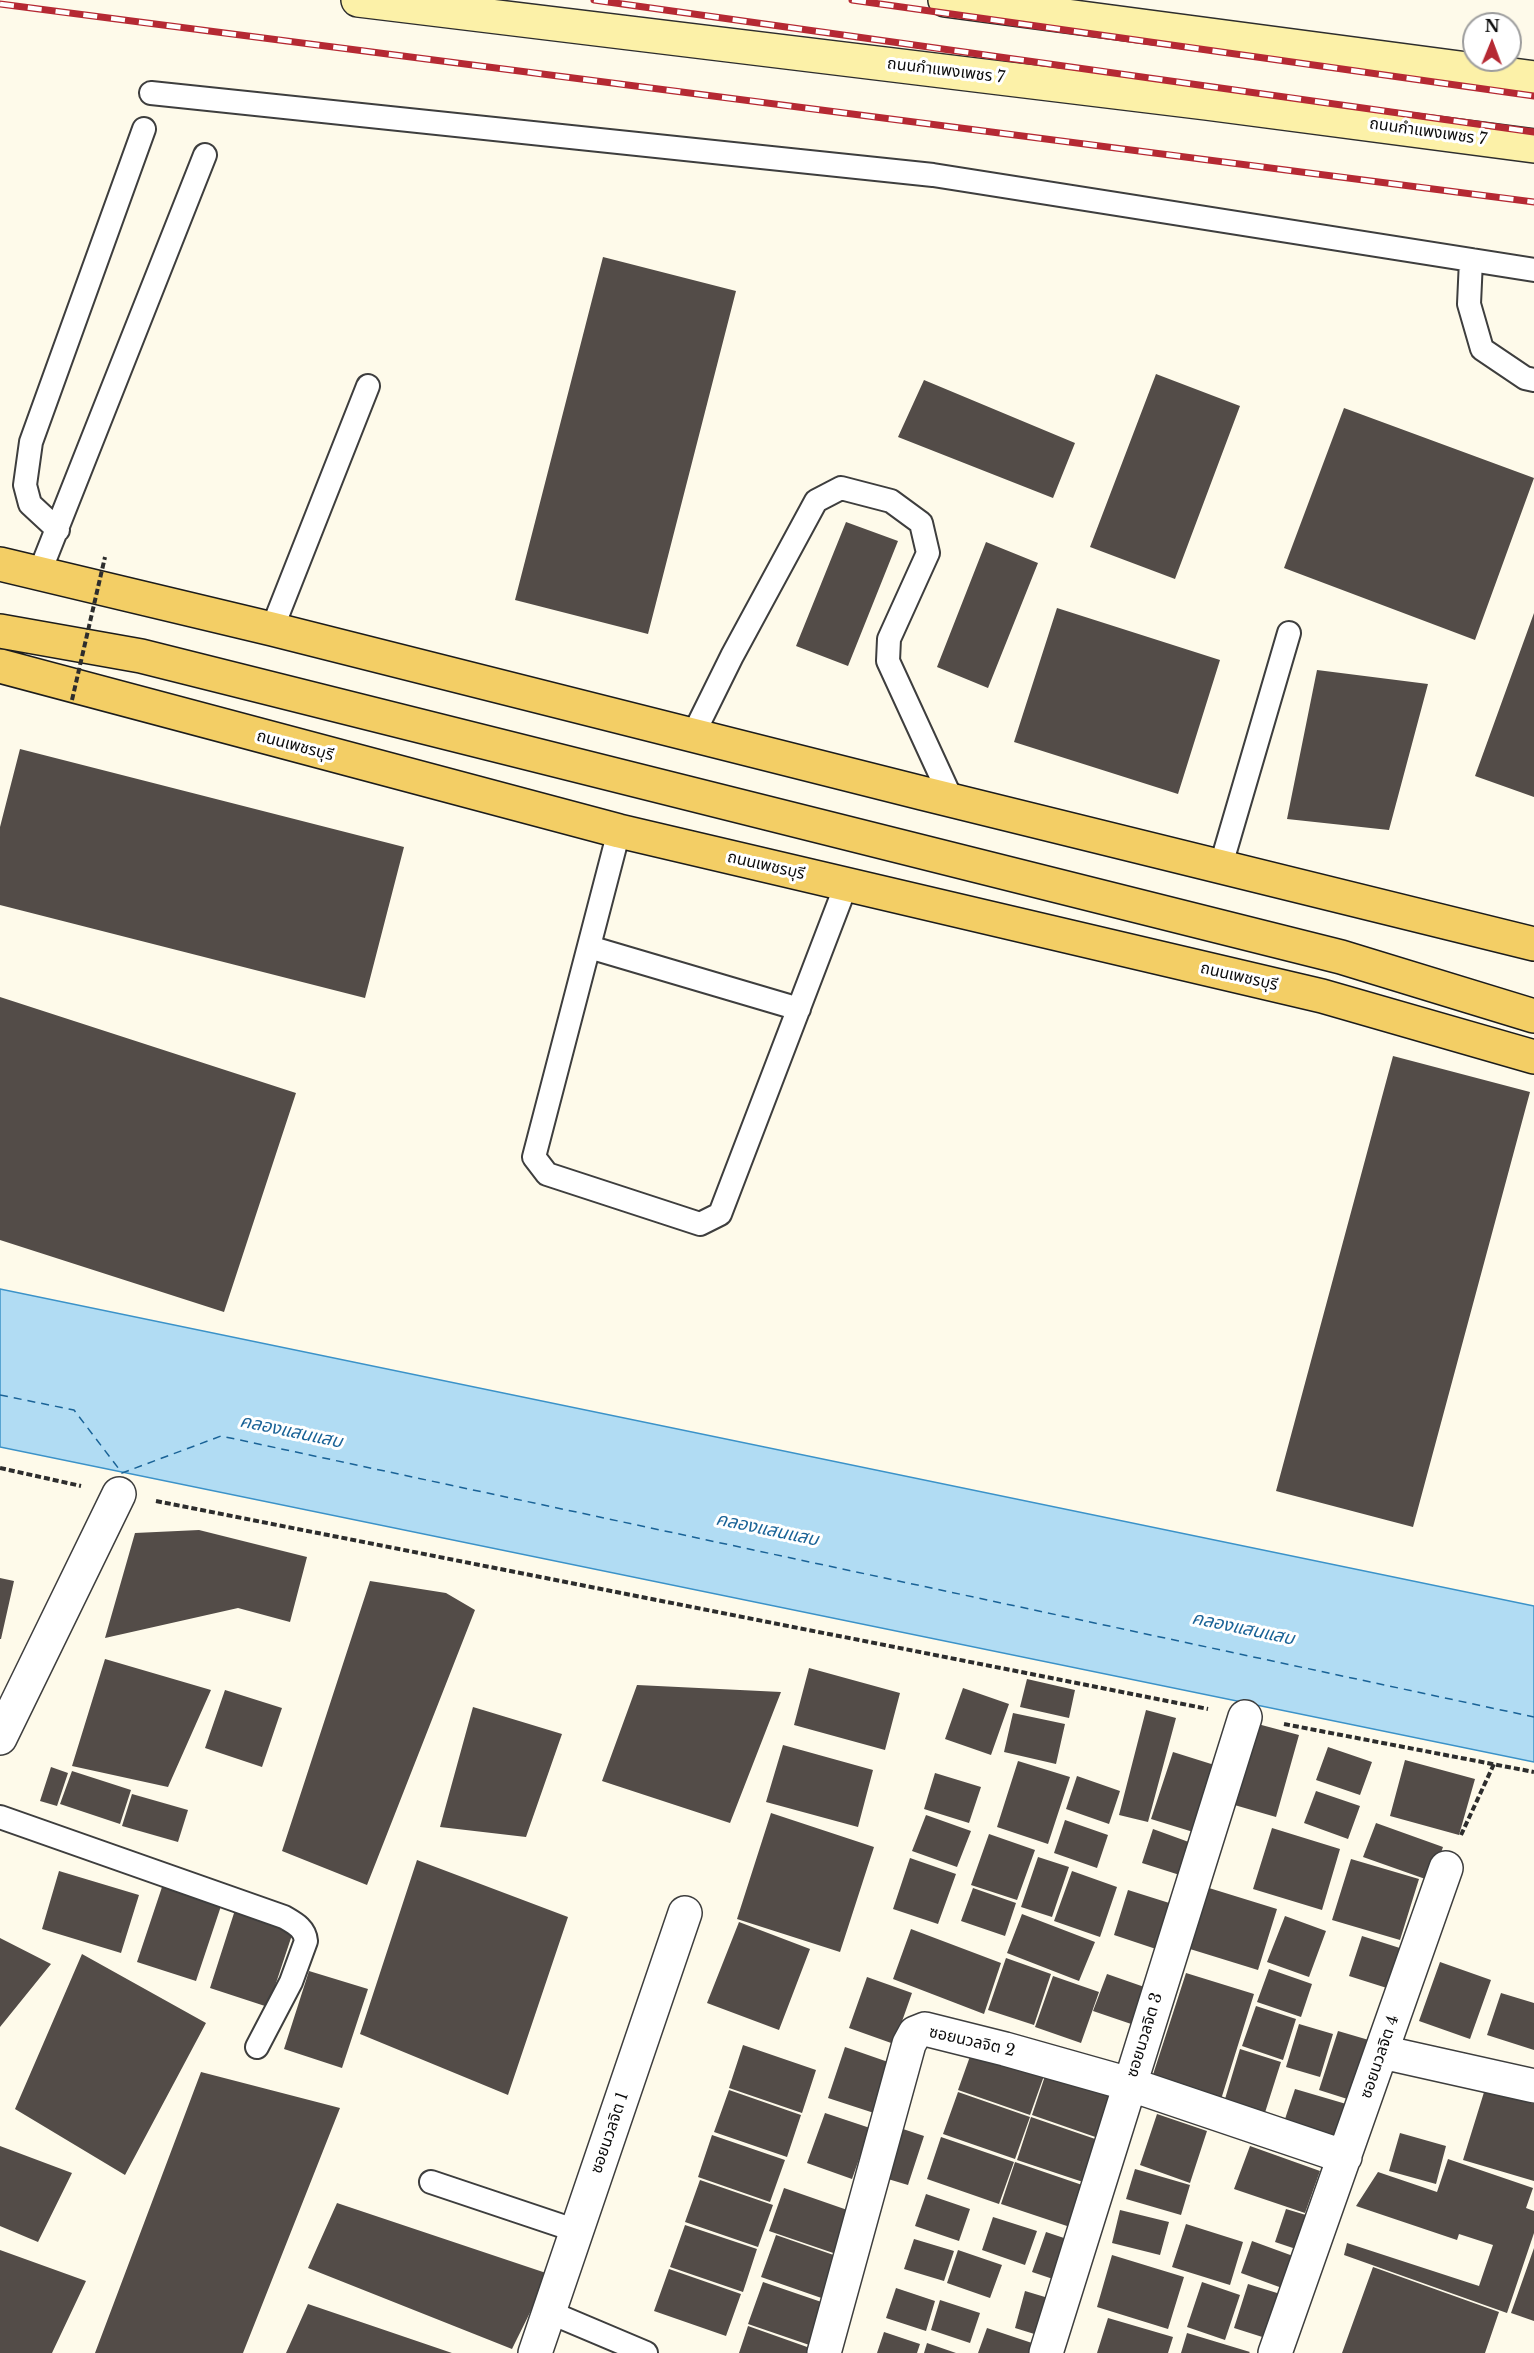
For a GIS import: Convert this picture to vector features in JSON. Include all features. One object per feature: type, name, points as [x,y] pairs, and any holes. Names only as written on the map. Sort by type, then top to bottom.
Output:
[{"type":"main road","points":[[0,564],[272,628],[1534,944]]},
{"type":"main road","points":[[0,631],[141,656],[1341,957],[1534,1016]]},
{"type":"main road","name":"ถนนเพชรบุรี","points":[[0,666],[619,831],[1322,996],[1534,1057]]},
{"type":"street","name":"ถนนกำแพงเพชร 7","points":[[358,0],[1195,101],[1534,146]]},
{"type":"street","points":[[945,0],[1534,78]]},
{"type":"street","points":[[0,1738],[119,1494]]},
{"type":"street","name":"ซอยนวลจิต 3","points":[[1046,2353],[1245,1717]]},
{"type":"street","name":"ซอยนวลจิต 4","points":[[1275,2353],[1446,1868]]},
{"type":"street","name":"ซอยนวลจิต 1","points":[[535,2353],[685,1913]]},
{"type":"street","name":"ซอยนวลจิต 2","points":[[824,2353],[909,2044],[915,2033],[925,2029],[1129,2084],[1345,2157]]},
{"type":"street","points":[[1382,2052],[1534,2086]]},
{"type":"lane","points":[[151,93],[933,175],[1534,270]]},
{"type":"lane","points":[[58,530],[30,504],[26,485],[31,442],[144,129]]},
{"type":"lane","points":[[39,574],[205,155]]},
{"type":"lane","points":[[1471,260],[1469,304],[1482,349],[1525,378],[1534,380]]},
{"type":"lane","points":[[272,628],[368,386]]},
{"type":"lane","points":[[693,735],[732,656],[816,501],[841,488],[891,501],[921,523],[928,554],[889,639],[888,662],[952,800]]},
{"type":"lane","points":[[1221,865],[1289,633]]},
{"type":"lane","points":[[619,831],[534,1157],[548,1174],[700,1224],[720,1214],[846,885]]},
{"type":"lane","points":[[589,946],[799,1009]]},
{"type":"lane","points":[[0,1817],[284,1917],[300,1927],[306,1935],[306,1941],[291,1982],[257,2047]]},
{"type":"lane","points":[[431,2182],[577,2230]]},
{"type":"lane","points":[[549,2312],[646,2353]]},
{"type":"path","points":[[72,700],[105,557]]},
{"type":"path","points":[[0,1468],[119,1494],[1534,1772]]},
{"type":"path","points":[[1446,1868],[1494,1764]]},
{"type":"water","name":"คลองแสนแสบ","points":[[0,1289],[1534,1606],[1534,1762],[0,1447]]},
{"type":"building","points":[[603,257],[736,291],[648,634],[515,600]]},
{"type":"building","points":[[1156,374],[1240,406],[1175,579],[1090,547]]},
{"type":"building","points":[[924,380],[1075,443],[1053,498],[898,437]]},
{"type":"building","points":[[1344,408],[1534,478],[1475,640],[1284,568]]},
{"type":"building","points":[[846,522],[898,541],[848,666],[796,646]]},
{"type":"building","points":[[986,542],[1038,563],[988,688],[937,667]]},
{"type":"building","points":[[1057,608],[1220,660],[1178,794],[1014,742]]},
{"type":"building","points":[[1534,613],[1534,797],[1475,776]]},
{"type":"building","points":[[1317,670],[1428,684],[1389,830],[1287,819]]},
{"type":"building","points":[[20,749],[404,847],[365,998],[0,905],[0,827]]},
{"type":"building","points":[[0,997],[296,1093],[224,1312],[0,1240]]},
{"type":"building","points":[[1393,1056],[1530,1092],[1413,1527],[1276,1491]]},
{"type":"building","points":[[199,1530],[307,1557],[290,1622],[238,1608],[105,1638],[135,1533]]},
{"type":"building","points":[[0,1578],[14,1581],[1,1639],[0,1639]]},
{"type":"building","points":[[370,1581],[446,1593],[475,1610],[367,1885],[282,1851]]},
{"type":"building","points":[[105,1659],[211,1690],[168,1787],[72,1766]]},
{"type":"building","points":[[809,1668],[900,1693],[885,1750],[794,1725]]},
{"type":"building","points":[[1027,1679],[1075,1690],[1069,1718],[1020,1707]]},
{"type":"building","points":[[637,1685],[781,1692],[730,1823],[602,1781]]},
{"type":"building","points":[[963,1688],[1009,1704],[991,1755],[945,1739]]},
{"type":"building","points":[[225,1690],[282,1708],[262,1767],[205,1748]]},
{"type":"building","points":[[473,1707],[562,1734],[526,1837],[440,1827]]},
{"type":"building","points":[[1146,1710],[1176,1718],[1148,1822],[1119,1815]]},
{"type":"building","points":[[1013,1713],[1065,1724],[1056,1764],[1004,1752]]},
{"type":"building","points":[[1254,1723],[1299,1735],[1276,1817],[1231,1804]]},
{"type":"building","points":[[783,1745],[873,1770],[858,1827],[766,1802]]},
{"type":"building","points":[[1328,1747],[1372,1762],[1360,1795],[1316,1780]]},
{"type":"building","points":[[1173,1752],[1224,1768],[1203,1835],[1151,1819]]},
{"type":"building","points":[[1405,1760],[1475,1779],[1459,1835],[1390,1816]]},
{"type":"building","points":[[1018,1761],[1070,1777],[1048,1844],[997,1827]]},
{"type":"building","points":[[51,1767],[68,1773],[57,1806],[40,1801]]},
{"type":"building","points":[[72,1771],[131,1790],[120,1824],[60,1804]]},
{"type":"building","points":[[935,1773],[981,1787],[969,1823],[924,1809]]},
{"type":"building","points":[[1077,1776],[1120,1791],[1109,1824],[1066,1809]]},
{"type":"building","points":[[1316,1791],[1360,1806],[1348,1839],[1304,1823]]},
{"type":"building","points":[[132,1794],[188,1810],[178,1842],[122,1826]]},
{"type":"building","points":[[771,1813],[874,1847],[840,1952],[737,1919]]},
{"type":"building","points":[[926,1815],[971,1831],[957,1867],[912,1851]]},
{"type":"building","points":[[1065,1820],[1108,1835],[1097,1868],[1054,1853]]},
{"type":"building","points":[[1376,1823],[1443,1847],[1431,1881],[1363,1857]]},
{"type":"building","points":[[1272,1828],[1340,1849],[1322,1910],[1253,1889]]},
{"type":"building","points":[[1153,1829],[1197,1845],[1186,1877],[1142,1863]]},
{"type":"building","points":[[989,1834],[1035,1850],[1017,1900],[971,1885]]},
{"type":"building","points":[[1038,1857],[1069,1867],[1052,1917],[1021,1907]]},
{"type":"building","points":[[910,1858],[956,1874],[938,1924],[893,1909]]},
{"type":"building","points":[[1351,1859],[1419,1879],[1400,1940],[1332,1920]]},
{"type":"building","points":[[417,1860],[568,1917],[508,2095],[360,2034]]},
{"type":"building","points":[[59,1871],[139,1895],[121,1953],[42,1929]]},
{"type":"building","points":[[1072,1871],[1117,1887],[1100,1937],[1054,1921]]},
{"type":"building","points":[[163,1884],[222,1903],[196,1981],[137,1962]]},
{"type":"building","points":[[973,1888],[1016,1903],[1005,1936],[961,1921]]},
{"type":"building","points":[[1209,1888],[1277,1909],[1258,1970],[1190,1949]]},
{"type":"building","points":[[1128,1890],[1182,1907],[1168,1953],[1114,1935]]},
{"type":"building","points":[[235,1910],[294,1929],[268,2007],[210,1988]]},
{"type":"building","points":[[1022,1914],[1095,1942],[1079,1981],[1007,1953]]},
{"type":"building","points":[[1285,1916],[1326,1931],[1309,1977],[1267,1962]]},
{"type":"building","points":[[739,1922],[810,1949],[779,2030],[707,2003]]},
{"type":"building","points":[[911,1929],[1001,1963],[984,2014],[893,1979]]},
{"type":"building","points":[[1362,1936],[1403,1949],[1390,1989],[1349,1976]]},
{"type":"building","points":[[0,1938],[51,1964],[0,2027]]},
{"type":"building","points":[[82,1954],[206,2023],[125,2175],[15,2109]]},
{"type":"building","points":[[1006,1958],[1051,1974],[1034,2025],[988,2010]]},
{"type":"building","points":[[1440,1962],[1491,1980],[1470,2039],[1419,2021]]},
{"type":"building","points":[[1269,1969],[1312,1984],[1301,2017],[1257,2002]]},
{"type":"building","points":[[309,1971],[368,1989],[342,2068],[284,2049]]},
{"type":"building","points":[[1186,1973],[1254,1994],[1218,2109],[1149,2087]]},
{"type":"building","points":[[1107,1974],[1153,1990],[1140,2027],[1093,2011]]},
{"type":"building","points":[[1053,1976],[1099,1992],[1081,2043],[1035,2027]]},
{"type":"building","points":[[867,1977],[912,1993],[894,2044],[849,2028]]},
{"type":"building","points":[[1501,1993],[1534,2003],[1534,2050],[1487,2035]]},
{"type":"building","points":[[1256,2006],[1296,2019],[1283,2060],[1242,2046]]},
{"type":"building","points":[[1299,2024],[1333,2034],[1320,2077],[1286,2067]]},
{"type":"building","points":[[1338,2031],[1379,2043],[1360,2103],[1319,2090]]},
{"type":"building","points":[[743,2045],[816,2070],[802,2113],[729,2088]]},
{"type":"building","points":[[845,2047],[891,2063],[874,2113],[828,2098]]},
{"type":"building","points":[[973,2048],[1045,2073],[1030,2115],[958,2090]]},
{"type":"building","points":[[1240,2049],[1281,2062],[1262,2122],[1222,2109]]},
{"type":"building","points":[[201,2072],[340,2108],[243,2353],[95,2353]]},
{"type":"building","points":[[1046,2073],[1119,2098],[1104,2140],[1032,2115]]},
{"type":"building","points":[[1295,2089],[1353,2106],[1339,2149],[1281,2131]]},
{"type":"building","points":[[1485,2089],[1534,2104],[1534,2181],[1463,2160]]},
{"type":"building","points":[[729,2090],[801,2115],[787,2157],[714,2132]]},
{"type":"building","points":[[958,2092],[1030,2117],[1015,2159],[943,2134]]},
{"type":"building","points":[[825,2113],[870,2128],[852,2179],[807,2163]]},
{"type":"building","points":[[1157,2114],[1207,2131],[1190,2183],[1140,2165]]},
{"type":"building","points":[[1031,2117],[1104,2142],[1089,2184],[1017,2160]]},
{"type":"building","points":[[894,2126],[924,2136],[908,2185],[878,2176]]},
{"type":"building","points":[[1400,2133],[1446,2146],[1436,2184],[1389,2171]]},
{"type":"building","points":[[712,2135],[785,2160],[770,2202],[698,2177]]},
{"type":"building","points":[[941,2137],[1014,2162],[999,2204],[927,2179]]},
{"type":"building","points":[[0,2146],[72,2173],[38,2242],[0,2226]]},
{"type":"building","points":[[1250,2146],[1320,2171],[1305,2213],[1234,2189]]},
{"type":"building","points":[[1448,2159],[1533,2188],[1526,2208],[1534,2211],[1534,2233],[1507,2313],[1344,2255],[1347,2243],[1479,2286],[1493,2245],[1459,2234],[1457,2240],[1356,2206],[1378,2172],[1437,2192]]},
{"type":"building","points":[[1015,2162],[1088,2187],[1073,2228],[1001,2204]]},
{"type":"building","points":[[1135,2169],[1190,2185],[1181,2215],[1126,2199]]},
{"type":"building","points":[[700,2180],[773,2205],[758,2247],[685,2222]]},
{"type":"building","points":[[784,2188],[856,2213],[842,2256],[769,2231]]},
{"type":"building","points":[[926,2194],[970,2209],[959,2241],[915,2226]]},
{"type":"building","points":[[337,2203],[549,2274],[512,2349],[308,2268]]},
{"type":"building","points":[[1286,2209],[1316,2218],[1305,2252],[1275,2242]]},
{"type":"building","points":[[1120,2210],[1169,2222],[1160,2255],[1112,2243]]},
{"type":"building","points":[[993,2217],[1037,2231],[1025,2265],[982,2250]]},
{"type":"building","points":[[1186,2224],[1243,2242],[1230,2285],[1172,2267]]},
{"type":"building","points":[[685,2225],[757,2249],[743,2292],[670,2267]]},
{"type":"building","points":[[1046,2232],[1073,2241],[1059,2281],[1032,2272]]},
{"type":"building","points":[[776,2235],[848,2260],[833,2302],[761,2277]]},
{"type":"building","points":[[914,2239],[954,2251],[944,2281],[904,2269]]},
{"type":"building","points":[[1252,2241],[1304,2260],[1293,2292],[1241,2273]]},
{"type":"building","points":[[1534,2248],[1534,2321],[1511,2313]]},
{"type":"building","points":[[0,2250],[86,2281],[52,2353],[0,2353]]},
{"type":"building","points":[[958,2250],[1002,2265],[990,2298],[947,2283]]},
{"type":"building","points":[[1112,2255],[1184,2277],[1168,2329],[1097,2307]]},
{"type":"building","points":[[1373,2267],[1499,2312],[1485,2353],[1342,2353]]},
{"type":"building","points":[[669,2269],[741,2294],[726,2336],[654,2311]]},
{"type":"building","points":[[763,2282],[836,2307],[821,2349],[748,2324]]},
{"type":"building","points":[[1202,2282],[1240,2295],[1225,2340],[1187,2327]]},
{"type":"building","points":[[1248,2284],[1290,2297],[1275,2341],[1234,2328]]},
{"type":"building","points":[[896,2288],[935,2301],[926,2331],[886,2318]]},
{"type":"building","points":[[1025,2291],[1055,2300],[1044,2337],[1015,2328]]},
{"type":"building","points":[[940,2300],[980,2313],[970,2343],[931,2330]]},
{"type":"building","points":[[308,2304],[452,2353],[286,2353]]},
{"type":"building","points":[[1108,2318],[1173,2337],[1168,2353],[1097,2353]]},
{"type":"building","points":[[748,2326],[824,2353],[739,2353]]},
{"type":"building","points":[[987,2328],[1044,2347],[1042,2353],[978,2353]]},
{"type":"building","points":[[884,2332],[920,2344],[917,2353],[877,2353]]},
{"type":"building","points":[[1187,2333],[1250,2352],[1181,2353]]},
{"type":"building","points":[[927,2343],[956,2353],[924,2353]]},
{"type":"ferry route","points":[[0,1395],[74,1410],[122,1473],[221,1436],[1534,1717]]},
{"type":"railway","points":[[594,0],[1534,132]]},
{"type":"railway","points":[[852,0],[1534,96]]},
{"type":"railway","points":[[0,4],[1534,202]]}]
